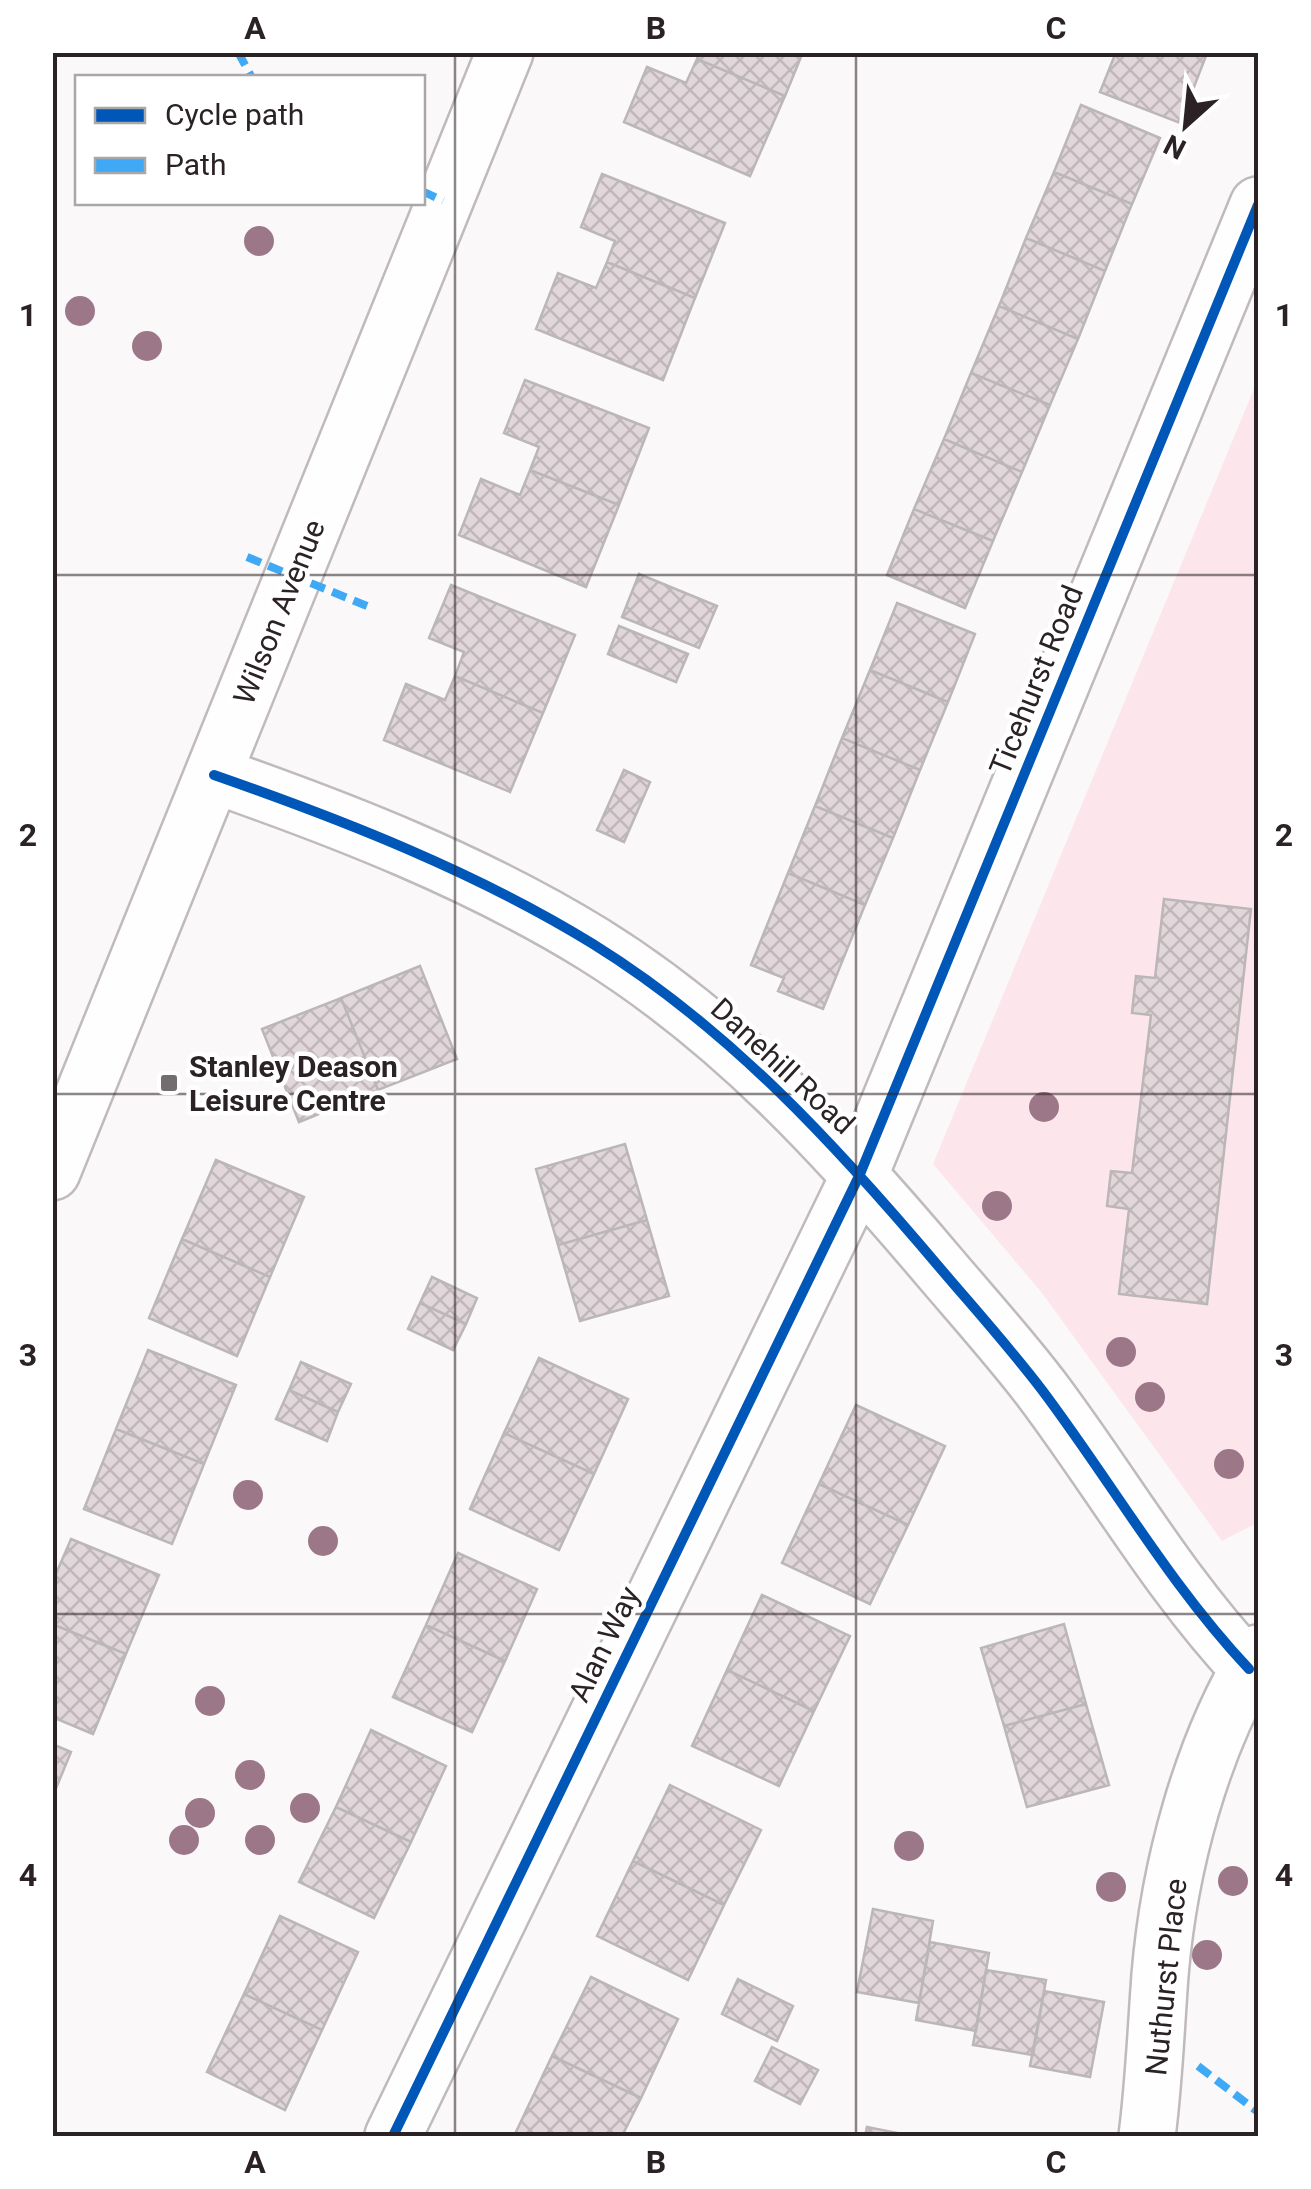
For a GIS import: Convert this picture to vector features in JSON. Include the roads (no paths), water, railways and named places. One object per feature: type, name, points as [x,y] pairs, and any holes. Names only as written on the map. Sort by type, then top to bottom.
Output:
[{"type":"street","name":"Wilson Avenue","points":[[52,1172],[505,52]]},
{"type":"street","name":"Ticehurst Road","points":[[860,1174],[1258,205]]},
{"type":"street","name":"Danehill Road","points":[[214,775],[296,803],[481,882],[596,946],[723,1038],[860,1174],[1041,1389],[1200,1617],[1254,1661]]},
{"type":"street","name":"Alan Way","points":[[392,2136],[860,1174]]},
{"type":"street","name":"Nuthurst Place","points":[[1147,2136],[1160,1973],[1174,1879],[1200,1784],[1254,1661]]},
{"type":"place","name":"Stanley Deason Leisure Centre","points":[[169,1083]]}]
